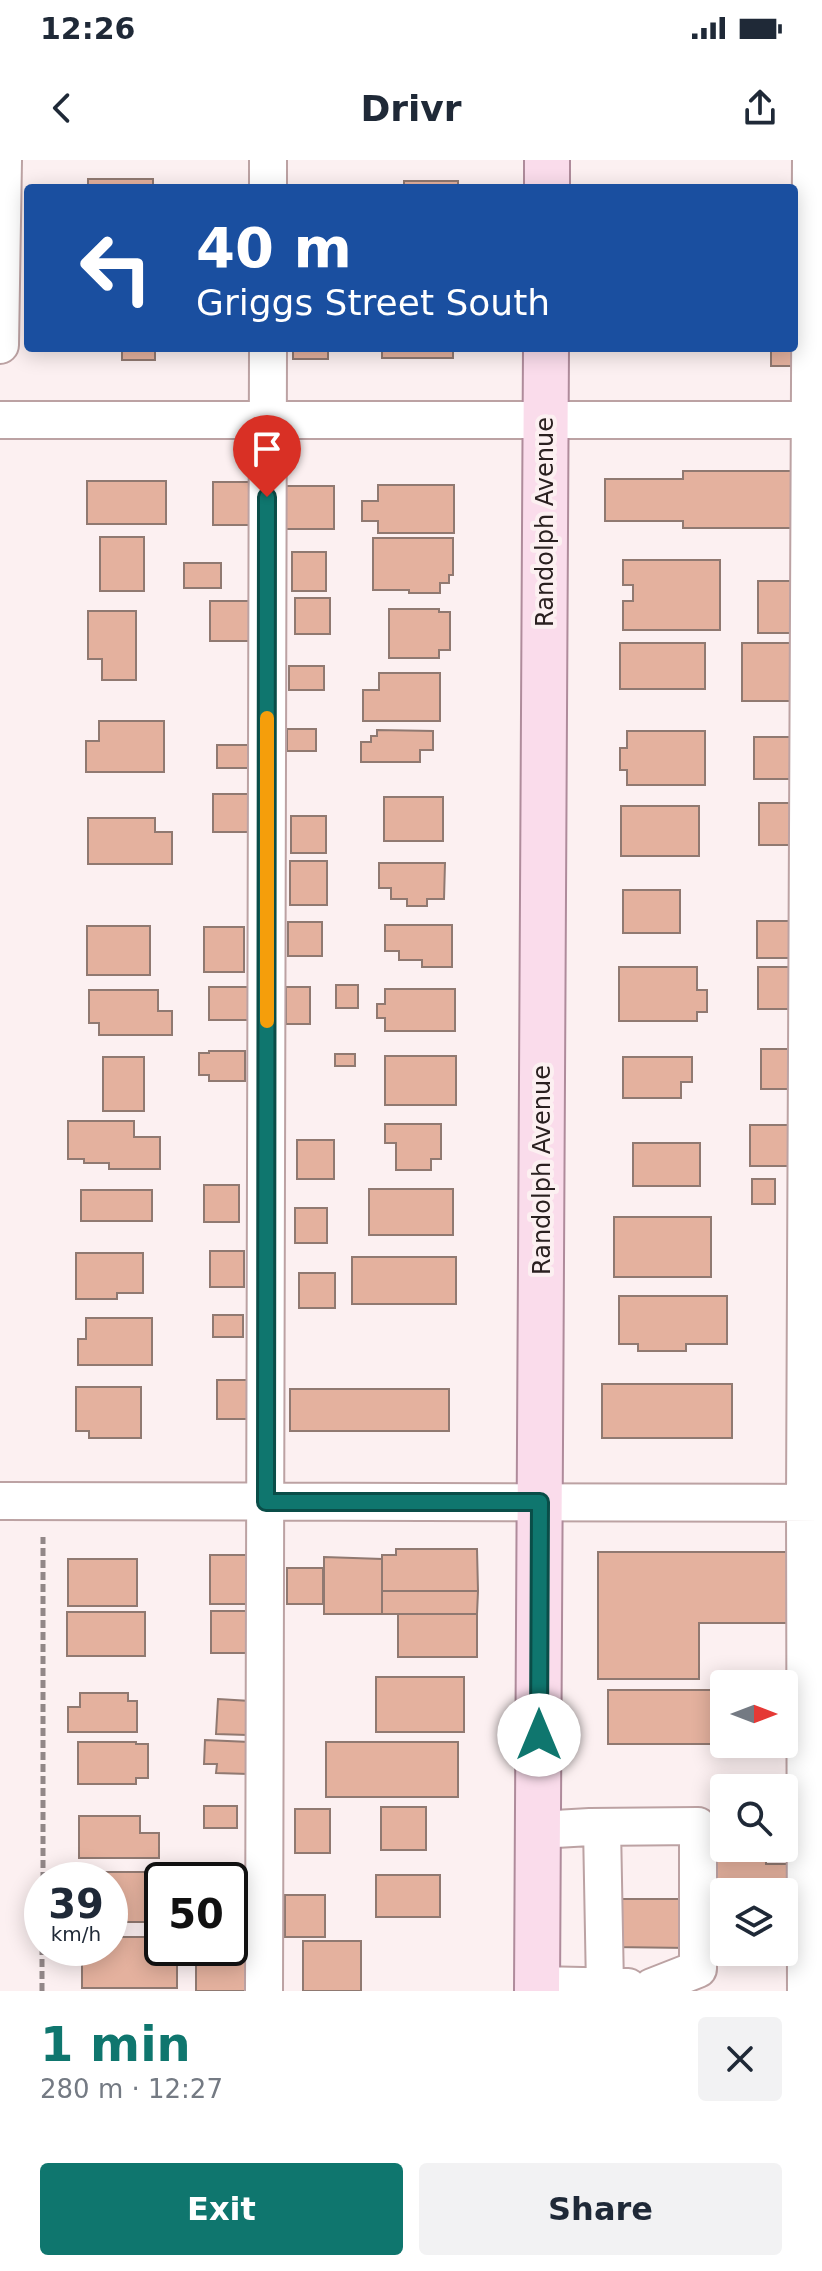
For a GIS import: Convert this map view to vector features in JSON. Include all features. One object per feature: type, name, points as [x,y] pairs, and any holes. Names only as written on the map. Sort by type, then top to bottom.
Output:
[{"type":"main road","points":[[547,160],[547,184]]},
{"type":"main road","name":"Randolph Avenue","points":[[537,1988],[546,352]]},
{"type":"street","points":[[0,345],[3,160]]},
{"type":"street","points":[[268,160],[268,184]]},
{"type":"street","points":[[806,1991],[814,1503],[816,420],[811,160]]},
{"type":"street","points":[[264,1991],[268,352]]},
{"type":"street","points":[[0,420],[816,420]]},
{"type":"street","points":[[0,1501],[814,1503]]},
{"type":"street","points":[[537,1988],[652,1989],[698,1969],[698,1826],[538,1830]]},
{"type":"street","points":[[602,1827],[605,1987]]},
{"type":"path","points":[[43,1533],[43,1862]]},
{"type":"path","points":[[42,1966],[42,1991]]},
{"type":"building","points":[[88,179],[153,179],[153,184],[88,184]]},
{"type":"building","points":[[404,181],[458,181],[458,184],[404,184]]},
{"type":"building","points":[[122,352],[155,352],[155,360],[122,360]]},
{"type":"building","points":[[293,352],[328,352],[328,359],[293,359]]},
{"type":"building","points":[[382,352],[453,352],[453,358],[382,358]]},
{"type":"building","points":[[771,352],[796,352],[802,366],[771,366]]},
{"type":"building","points":[[683,471],[801,471],[801,528],[683,528],[683,521],[605,521],[605,479],[683,479]]},
{"type":"building","points":[[87,481],[166,481],[166,524],[87,524]]},
{"type":"building","points":[[213,482],[251,482],[251,525],[213,525]]},
{"type":"building","points":[[378,485],[454,485],[454,533],[378,533],[378,521],[362,521],[362,501],[378,501]]},
{"type":"building","points":[[285,486],[334,486],[334,529],[285,529]]},
{"type":"building","points":[[100,537],[144,537],[144,591],[100,591]]},
{"type":"building","points":[[373,538],[453,538],[453,575],[449,575],[449,583],[440,583],[440,593],[373,590]]},
{"type":"building","points":[[292,552],[326,552],[326,591],[292,591]]},
{"type":"building","points":[[623,560],[720,560],[720,630],[623,630],[623,601],[633,601],[633,585],[623,585]]},
{"type":"building","points":[[184,563],[221,563],[221,588],[184,588]]},
{"type":"building","points":[[758,581],[793,581],[793,633],[758,633]]},
{"type":"building","points":[[295,598],[330,598],[330,634],[295,634]]},
{"type":"building","points":[[210,601],[253,601],[253,641],[210,641]]},
{"type":"building","points":[[389,609],[439,609],[439,612],[450,612],[450,650],[439,650],[439,658],[389,658]]},
{"type":"building","points":[[88,611],[136,611],[136,680],[102,680],[102,659],[88,659]]},
{"type":"building","points":[[620,643],[705,643],[705,689],[620,689]]},
{"type":"building","points":[[742,643],[796,643],[796,701],[742,701]]},
{"type":"building","points":[[289,666],[324,666],[324,690],[289,690]]},
{"type":"building","points":[[379,673],[440,673],[440,721],[363,721],[363,690],[379,690]]},
{"type":"building","points":[[99,721],[164,721],[164,772],[86,772],[86,741],[99,741]]},
{"type":"building","points":[[287,729],[316,729],[316,751],[287,751]]},
{"type":"building","points":[[377,730],[433,731],[433,750],[420,750],[420,762],[361,762],[361,742],[371,742],[371,736],[377,736]]},
{"type":"building","points":[[627,731],[705,731],[705,785],[627,785],[627,770],[620,770],[620,748],[627,748]]},
{"type":"building","points":[[754,737],[792,737],[792,779],[754,779]]},
{"type":"building","points":[[217,745],[248,745],[248,768],[217,768]]},
{"type":"building","points":[[213,794],[253,794],[253,832],[213,832]]},
{"type":"building","points":[[384,797],[443,797],[443,841],[384,841]]},
{"type":"building","points":[[759,803],[799,803],[799,845],[759,845]]},
{"type":"building","points":[[621,806],[699,806],[699,856],[621,856]]},
{"type":"building","points":[[291,816],[326,816],[326,853],[291,853]]},
{"type":"building","points":[[88,818],[155,818],[155,832],[172,832],[172,864],[88,864]]},
{"type":"building","points":[[290,861],[327,861],[327,905],[290,905]]},
{"type":"building","points":[[379,863],[445,863],[444,899],[427,899],[427,906],[407,906],[407,899],[391,899],[391,888],[379,888]]},
{"type":"building","points":[[623,890],[680,890],[680,933],[623,933]]},
{"type":"building","points":[[757,921],[797,921],[797,958],[757,958]]},
{"type":"building","points":[[288,922],[322,922],[322,956],[288,956]]},
{"type":"building","points":[[385,925],[452,925],[452,967],[422,967],[422,960],[399,960],[399,951],[385,951]]},
{"type":"building","points":[[87,926],[150,926],[150,975],[87,975]]},
{"type":"building","points":[[204,927],[244,927],[244,972],[204,972]]},
{"type":"building","points":[[619,967],[697,967],[697,990],[707,990],[707,1012],[697,1012],[697,1021],[619,1021]]},
{"type":"building","points":[[758,967],[800,967],[800,1009],[758,1009]]},
{"type":"building","points":[[336,985],[358,985],[358,1008],[336,1008]]},
{"type":"building","points":[[209,987],[249,987],[249,1020],[209,1020]]},
{"type":"building","points":[[286,987],[310,987],[310,1024],[286,1024]]},
{"type":"building","points":[[385,989],[455,989],[455,1031],[385,1031],[385,1018],[377,1018],[377,1004],[385,1004]]},
{"type":"building","points":[[89,990],[158,990],[158,1011],[172,1011],[172,1035],[99,1035],[99,1023],[89,1023]]},
{"type":"building","points":[[761,1049],[801,1049],[801,1089],[761,1089]]},
{"type":"building","points":[[245,1051],[245,1081],[209,1081],[209,1075],[199,1075],[199,1053]]},
{"type":"building","points":[[335,1054],[355,1054],[355,1066],[335,1066]]},
{"type":"building","points":[[385,1056],[456,1056],[456,1105],[385,1105]]},
{"type":"building","points":[[103,1057],[144,1057],[144,1111],[103,1111]]},
{"type":"building","points":[[623,1057],[692,1057],[692,1082],[681,1082],[681,1098],[623,1098]]},
{"type":"building","points":[[68,1121],[134,1121],[134,1137],[160,1137],[160,1169],[109,1169],[109,1163],[84,1163],[84,1159],[68,1159]]},
{"type":"building","points":[[385,1124],[441,1124],[441,1159],[431,1159],[431,1170],[396,1170],[396,1143],[385,1143]]},
{"type":"building","points":[[750,1125],[790,1125],[790,1166],[750,1166]]},
{"type":"building","points":[[297,1140],[334,1140],[334,1179],[297,1179]]},
{"type":"building","points":[[633,1143],[700,1143],[700,1186],[633,1186]]},
{"type":"building","points":[[752,1179],[775,1179],[775,1204],[752,1204]]},
{"type":"building","points":[[204,1185],[239,1185],[239,1222],[204,1222]]},
{"type":"building","points":[[369,1189],[453,1189],[453,1235],[369,1235]]},
{"type":"building","points":[[81,1190],[152,1190],[152,1221],[81,1221]]},
{"type":"building","points":[[295,1208],[327,1208],[327,1243],[295,1243]]},
{"type":"building","points":[[614,1217],[711,1217],[711,1277],[614,1277]]},
{"type":"building","points":[[210,1251],[244,1251],[244,1287],[210,1287]]},
{"type":"building","points":[[76,1253],[143,1253],[143,1293],[117,1293],[117,1299],[76,1299]]},
{"type":"building","points":[[352,1257],[456,1257],[456,1304],[352,1304]]},
{"type":"building","points":[[299,1273],[335,1273],[335,1308],[299,1308]]},
{"type":"building","points":[[619,1296],[727,1296],[727,1344],[686,1344],[686,1351],[638,1351],[638,1344],[619,1344]]},
{"type":"building","points":[[213,1315],[243,1315],[243,1337],[213,1337]]},
{"type":"building","points":[[86,1318],[152,1318],[152,1365],[78,1365],[78,1339],[86,1339]]},
{"type":"building","points":[[217,1380],[249,1380],[249,1419],[217,1419]]},
{"type":"building","points":[[602,1384],[732,1384],[732,1438],[602,1438]]},
{"type":"building","points":[[76,1387],[141,1387],[141,1438],[89,1438],[89,1431],[76,1431]]},
{"type":"building","points":[[290,1389],[449,1389],[449,1431],[290,1431]]},
{"type":"building","points":[[396,1549],[477,1549],[478,1591],[382,1591],[382,1555],[396,1555]]},
{"type":"building","points":[[598,1552],[795,1552],[795,1623],[699,1623],[699,1679],[598,1679]]},
{"type":"building","points":[[210,1555],[251,1555],[251,1604],[210,1604]]},
{"type":"building","points":[[324,1557],[382,1559],[382,1614],[324,1614]]},
{"type":"building","points":[[68,1559],[137,1559],[137,1606],[68,1606]]},
{"type":"building","points":[[287,1568],[323,1568],[323,1604],[287,1604]]},
{"type":"building","points":[[382,1591],[478,1591],[477,1614],[382,1614]]},
{"type":"building","points":[[211,1611],[251,1611],[251,1653],[211,1653]]},
{"type":"building","points":[[67,1612],[145,1612],[145,1656],[67,1656]]},
{"type":"building","points":[[398,1614],[477,1614],[477,1657],[398,1657]]},
{"type":"building","points":[[376,1677],[464,1677],[464,1732],[376,1732]]},
{"type":"building","points":[[608,1690],[710,1690],[710,1744],[608,1744]]},
{"type":"building","points":[[80,1693],[128,1693],[128,1701],[137,1701],[137,1732],[68,1732],[68,1707],[80,1707]]},
{"type":"building","points":[[218,1699],[250,1701],[247,1735],[216,1734]]},
{"type":"building","points":[[205,1740],[249,1742],[248,1774],[216,1773],[217,1764],[204,1764]]},
{"type":"building","points":[[78,1742],[148,1744],[148,1778],[136,1778],[136,1784],[78,1784]]},
{"type":"building","points":[[326,1742],[458,1742],[458,1797],[326,1797]]},
{"type":"building","points":[[204,1806],[237,1806],[237,1828],[204,1828]]},
{"type":"building","points":[[381,1807],[426,1807],[426,1850],[381,1850]]},
{"type":"building","points":[[295,1809],[330,1809],[330,1853],[295,1853]]},
{"type":"building","points":[[79,1816],[140,1816],[140,1833],[159,1833],[159,1858],[79,1858]]},
{"type":"building","points":[[712,1862],[794,1864],[794,1878],[712,1878]]},
{"type":"building","points":[[128,1872],[144,1872],[144,1922],[128,1922]]},
{"type":"building","points":[[376,1875],[440,1875],[440,1917],[376,1917]]},
{"type":"building","points":[[285,1895],[325,1895],[325,1937],[285,1937]]},
{"type":"building","points":[[613,1899],[686,1899],[688,1948],[613,1947]]},
{"type":"building","points":[[128,1937],[144,1937],[144,1966],[177,1966],[177,1988],[82,1988],[82,1966],[128,1966]]},
{"type":"building","points":[[303,1941],[361,1941],[361,1991],[303,1991]]},
{"type":"building","points":[[196,1966],[247,1966],[247,1991],[196,1991]]},
{"type":"slow traffic","points":[[267,718],[267,1021]]},
{"type":"route","points":[[267,497],[266,1502],[540,1502],[539,1735]]}]
